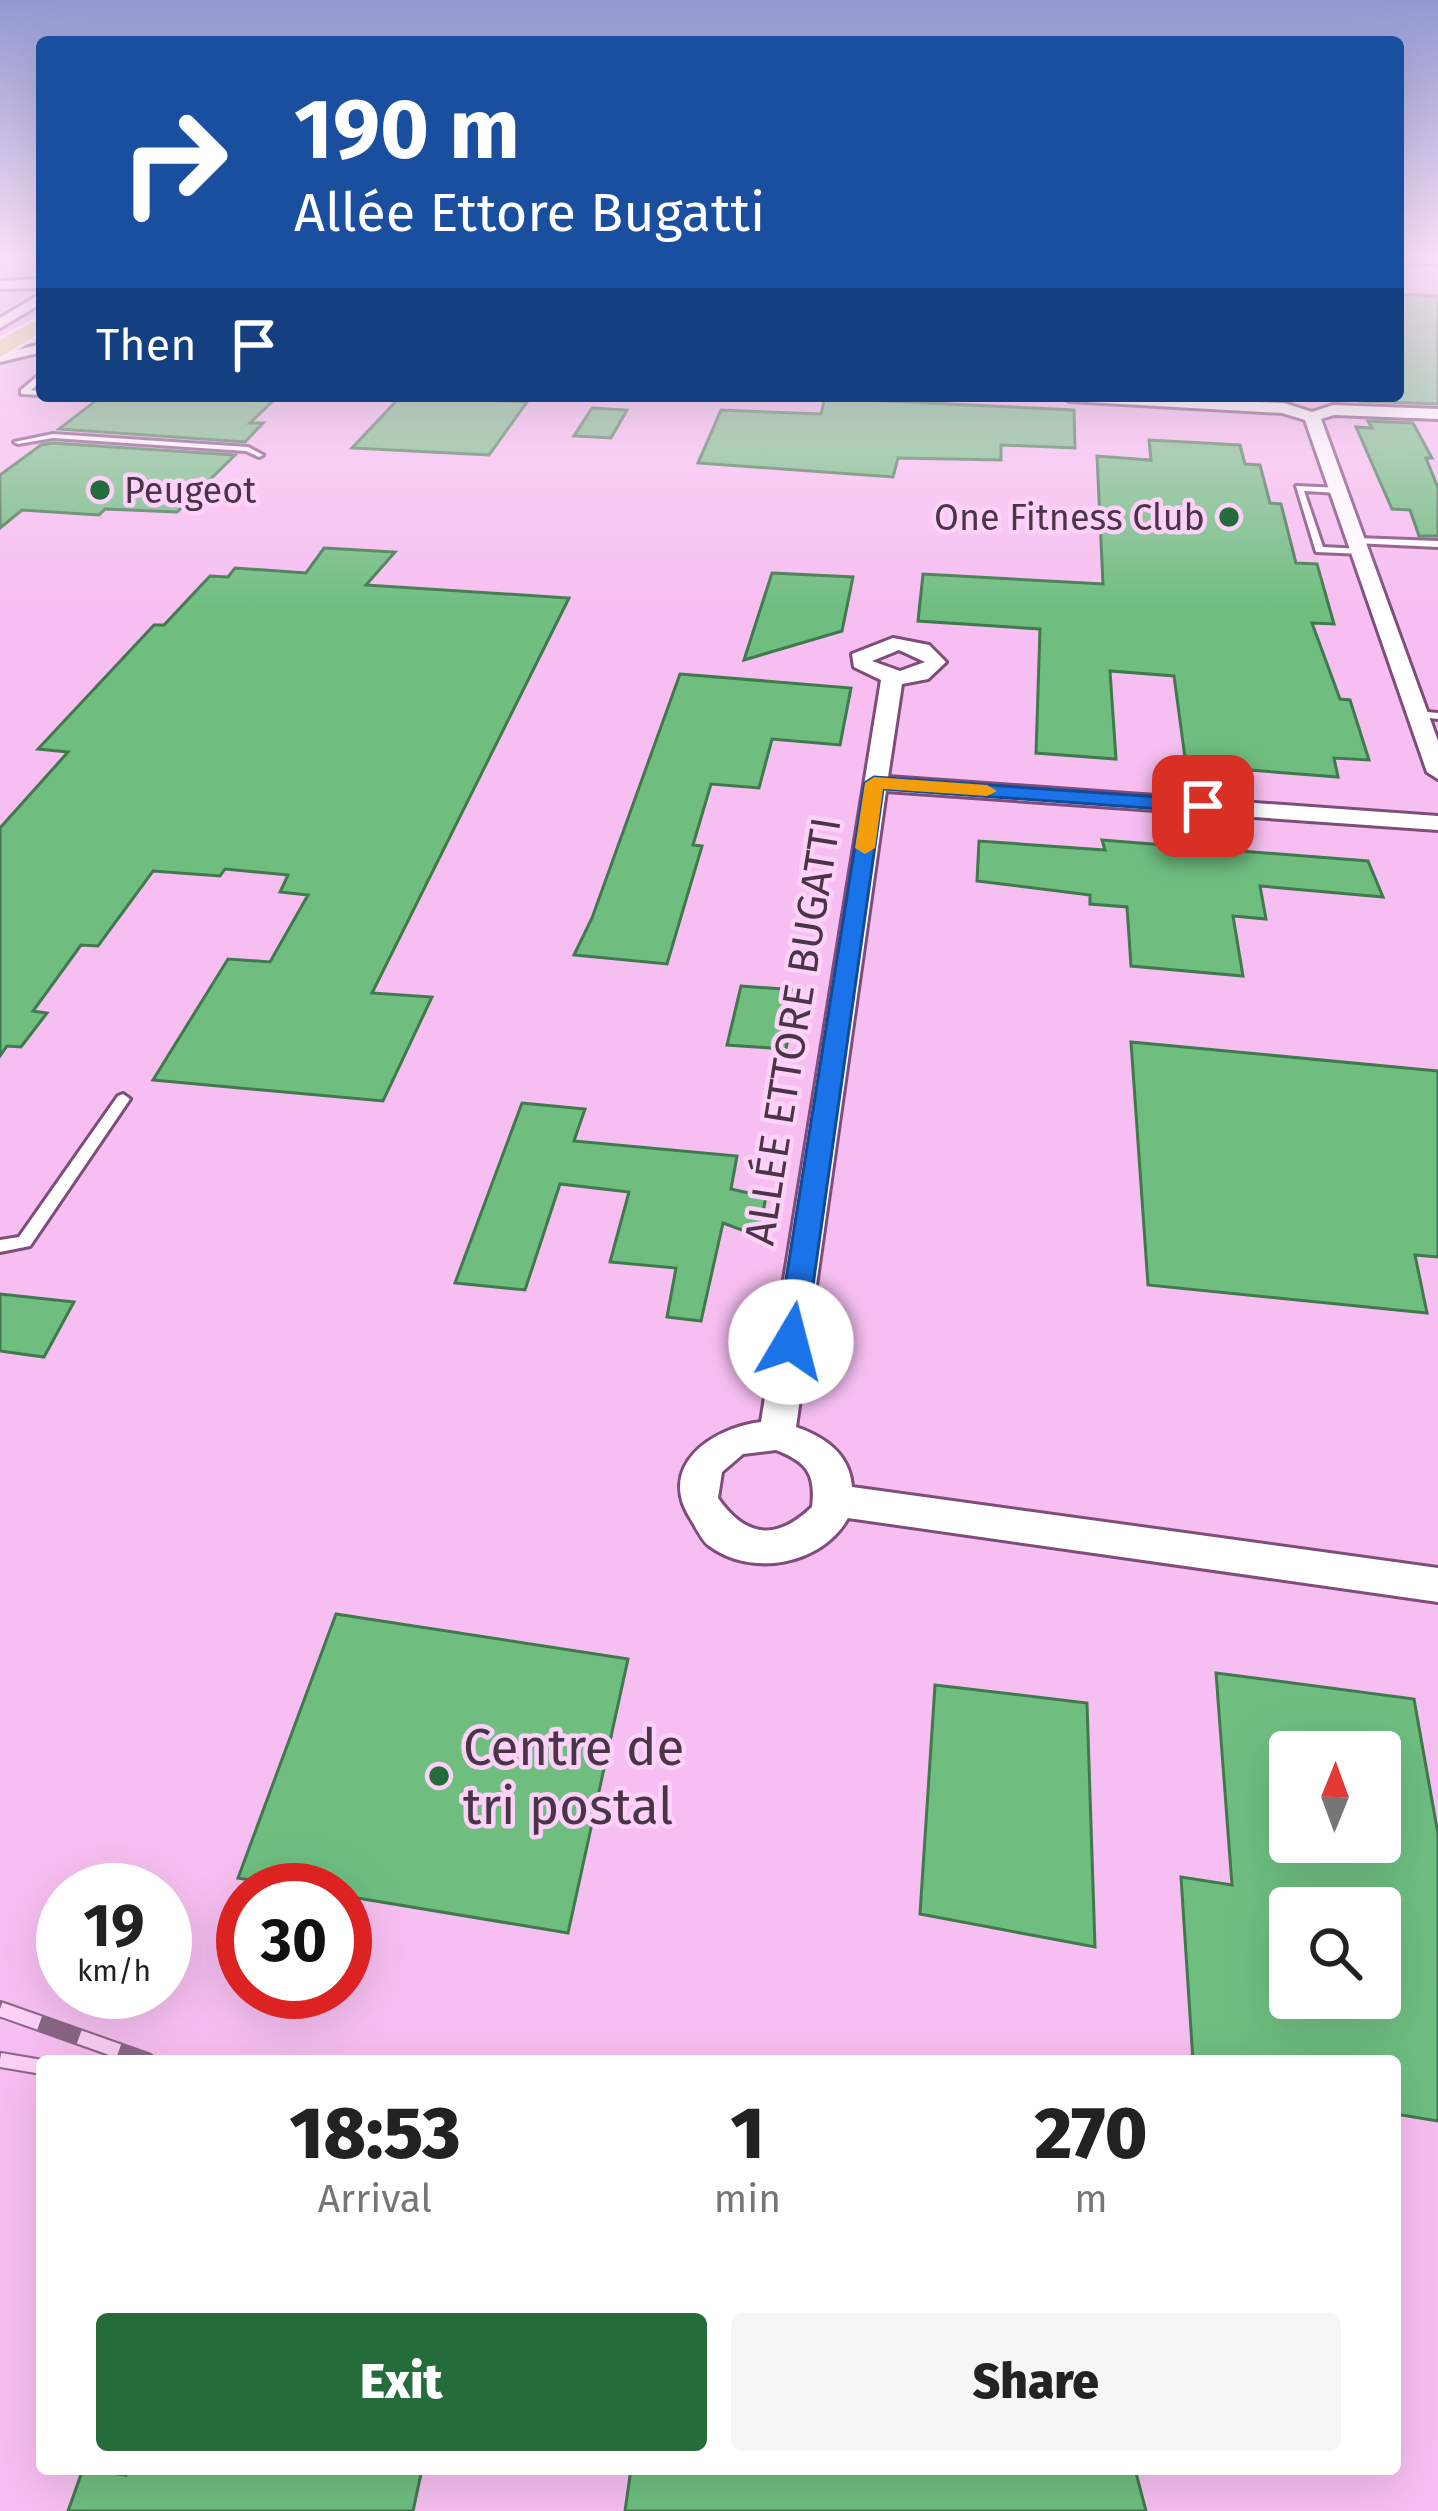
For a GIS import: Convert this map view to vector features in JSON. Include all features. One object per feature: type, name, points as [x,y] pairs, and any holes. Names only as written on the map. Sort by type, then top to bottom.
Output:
[{"type":"street","points":[[1176,402],[1284,408],[1308,404],[1334,410],[1438,414]]},
{"type":"street","points":[[1308,404],[1428,715],[1438,772]]},
{"type":"street","name":"ALLÉE ETTORE BUGATTI","points":[[777,1435],[892,677]]},
{"type":"street","name":"ALLÉE ETTORE BUGATTI","points":[[874,783],[1438,823]]},
{"type":"street","points":[[777,1435],[814,1449],[834,1479],[831,1514],[803,1541],[761,1548],[721,1533],[699,1501],[704,1465],[734,1440],[777,1435]]},
{"type":"street","points":[[832,1500],[1438,1585]]},
{"type":"lane","points":[[18,442],[53,436],[248,449],[259,455]]},
{"type":"lane","points":[[1339,490],[1299,488],[1319,550],[1438,544]]},
{"type":"lane","points":[[0,1246],[24,1242],[123,1099]]},
{"type":"building","points":[[1404,373],[1438,373],[1438,404],[1385,402],[1404,402]]},
{"type":"building","points":[[94,402],[272,402],[250,423],[263,423],[245,442],[59,429]]},
{"type":"building","points":[[395,402],[527,402],[489,455],[352,448]]},
{"type":"building","points":[[824,402],[1074,410],[1075,448],[1001,445],[1001,460],[898,458],[893,477],[698,463],[721,410],[821,414]]},
{"type":"building","points":[[592,408],[627,410],[611,438],[574,436]]},
{"type":"building","points":[[1368,421],[1413,423],[1432,458],[1426,458],[1438,488],[1438,536],[1419,536],[1410,510],[1392,509],[1356,427],[1372,428]]},
{"type":"building","points":[[1149,440],[1240,445],[1245,464],[1260,465],[1270,503],[1281,504],[1296,563],[1317,564],[1334,624],[1312,623],[1340,699],[1350,700],[1369,760],[1334,758],[1338,777],[1186,765],[1174,676],[1110,671],[1116,759],[1036,753],[1040,629],[918,621],[923,574],[1103,584],[1097,456],[1151,460]]},
{"type":"building","name":"Peugeot","points":[[41,445],[235,455],[177,512],[105,509],[99,515],[22,510],[0,528],[0,475]]},
{"type":"building","points":[[324,548],[395,552],[366,585],[569,598],[372,993],[432,997],[383,1101],[153,1080],[228,959],[270,962],[308,895],[280,892],[288,875],[225,869],[220,876],[153,871],[98,946],[81,945],[33,1011],[47,1013],[21,1047],[7,1046],[0,1056],[0,828],[68,752],[38,749],[154,625],[164,625],[210,576],[228,577],[235,568],[306,573]]},
{"type":"building","points":[[772,573],[853,577],[842,631],[744,660]]},
{"type":"building","points":[[680,674],[851,688],[840,745],[772,739],[759,788],[711,784],[693,845],[702,846],[667,964],[574,955],[592,918]]},
{"type":"building","points":[[1102,840],[1368,861],[1383,897],[1260,886],[1266,919],[1233,916],[1243,976],[1131,966],[1127,907],[1090,904],[1090,895],[977,881],[979,841],[1105,850]]},
{"type":"building","points":[[741,986],[797,990],[786,1049],[727,1045]]},
{"type":"building","points":[[1131,1042],[1438,1071],[1438,1257],[1415,1255],[1427,1313],[1148,1285]]},
{"type":"building","points":[[522,1103],[585,1109],[574,1141],[737,1156],[731,1189],[766,1197],[758,1236],[723,1223],[701,1321],[667,1317],[676,1268],[610,1262],[629,1192],[560,1184],[525,1290],[455,1283]]},
{"type":"building","points":[[0,1294],[74,1302],[44,1357],[0,1351]]},
{"type":"building","name":"Centre de tri postal","points":[[336,1614],[628,1659],[568,1933],[372,1900],[372,1863],[244,1863]]},
{"type":"building","points":[[1216,1673],[1414,1699],[1438,1834],[1438,2121],[1401,2115],[1401,2055],[1193,2055],[1181,1877],[1232,1885]]},
{"type":"building","points":[[935,1685],[1087,1703],[1095,1947],[920,1914]]},
{"type":"building","points":[[81,2475],[421,2475],[413,2511],[68,2511]]},
{"type":"building","points":[[630,2475],[1137,2475],[1146,2511],[625,2511]]},
{"type":"railway","points":[[0,2009],[130,2055]]},
{"type":"railway","points":[[0,2060],[36,2066]]},
{"type":"slow traffic","points":[[865,848],[874,783],[987,791]]},
{"type":"place","name":"Peugeot","points":[[100,490]]},
{"type":"place","name":"One Fitness Club","points":[[1229,517]]},
{"type":"place","name":"Centre de tri postal","points":[[439,1776]]},
{"type":"route","points":[[791,1342],[874,783],[1203,806]]}]
